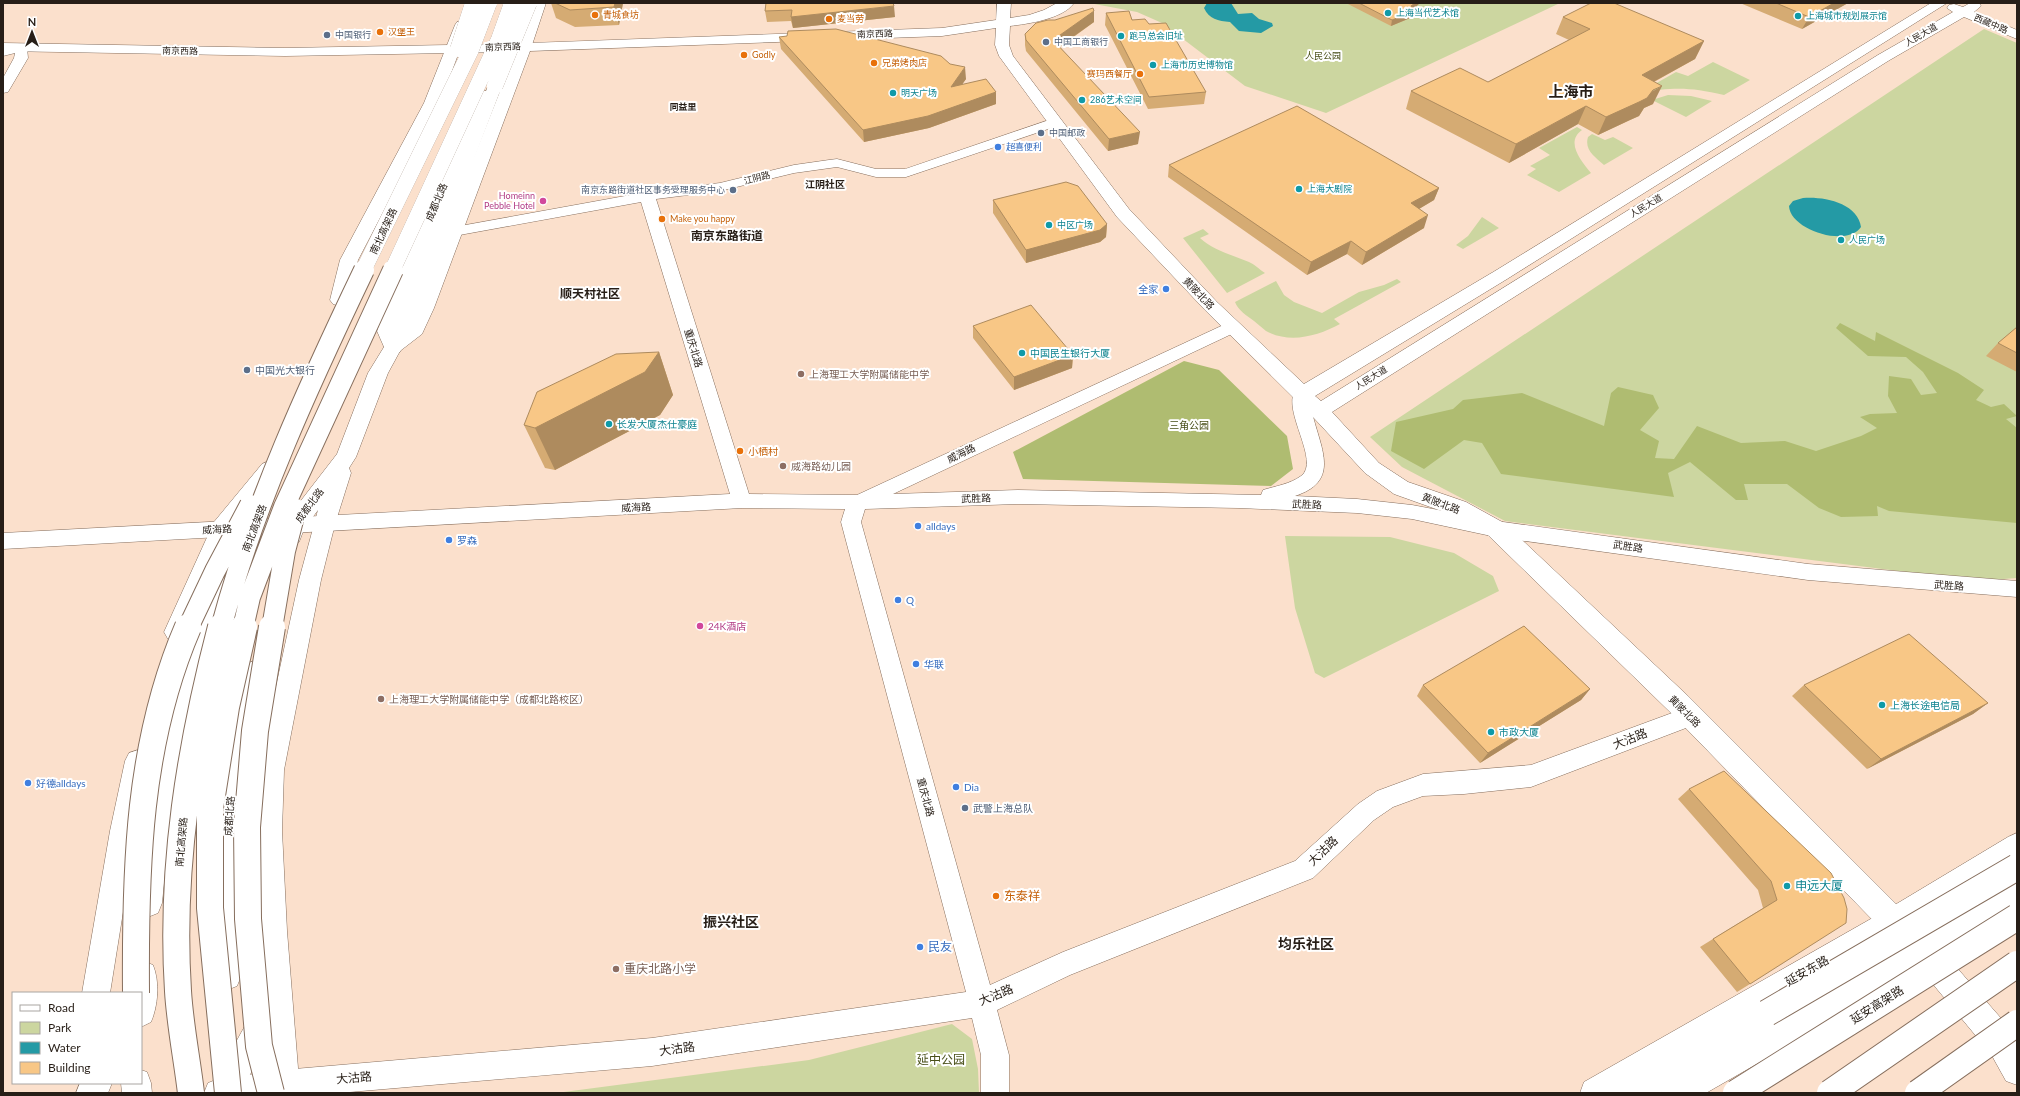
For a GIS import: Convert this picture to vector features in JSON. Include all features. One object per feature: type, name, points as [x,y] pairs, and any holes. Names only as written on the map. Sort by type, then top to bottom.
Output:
[{"type":"main road","name":"南北高架路","points":[[191,1093],[178,990],[177,878],[185,797],[199,711],[213,653],[241,563],[291,431],[340,320],[430,132],[481,16],[512,3]]},
{"type":"main road","points":[[393,347],[415,330],[425,308],[524,49],[539,3]]},
{"type":"main road","name":"黄陂北路","points":[[1004,3],[1002,45],[1006,56],[1123,213],[1232,328],[1319,411],[1372,468],[1401,488],[1458,508],[1496,529],[1691,716],[1924,952],[1969,1004],[2012,1033],[2017,1070]]},
{"type":"main road","name":"南京西路","points":[[1003,24],[1024,17],[1054,3]]},
{"type":"main road","name":"南京西路","points":[[3,47],[285,52],[460,48],[481,16],[524,49],[942,32],[1003,24],[1041,16],[1067,3]]},
{"type":"main road","name":"西藏中路","points":[[1941,3],[1968,7],[2017,24]]},
{"type":"main road","name":"人民大道","points":[[1301,394],[1501,275],[1941,3]]},
{"type":"main road","points":[[142,996],[151,873],[169,777],[197,661],[224,584],[248,528],[269,469],[339,300],[367,250],[447,80],[466,27],[481,16],[525,7]]},
{"type":"main road","points":[[393,347],[431,255],[525,7]]},
{"type":"main road","name":"西藏中路","points":[[1968,7],[2017,35]]},
{"type":"main road","name":"人民大道","points":[[1319,411],[1883,58],[1968,7]]},
{"type":"main road","name":"南北高架路","points":[[231,1088],[210,908],[210,808],[226,707],[250,597],[284,507],[312,448],[481,16]]},
{"type":"main road","points":[[339,300],[349,260],[460,48],[481,16]]},
{"type":"main road","points":[[339,300],[369,275],[452,80],[460,48],[481,16]]},
{"type":"main road","name":"成都北路","points":[[231,1088],[227,989],[227,843],[231,776],[245,707],[278,577],[294,526],[346,457],[378,373],[393,347],[386,331],[405,275],[473,114],[495,67],[481,16]]},
{"type":"main road","points":[[495,67],[524,49]]},
{"type":"main road","points":[[432,103],[452,80]]},
{"type":"main road","points":[[136,992],[140,809],[145,774],[158,714],[175,660],[199,606],[228,546],[291,431]]},
{"type":"main road","points":[[280,1090],[259,1046],[248,919],[247,827],[255,731],[284,558],[312,448]]},
{"type":"main road","points":[[280,1090],[278,995],[269,831],[270,770],[290,670],[324,524],[346,457]]},
{"type":"main road","points":[[96,992],[123,831],[142,743],[164,662],[222,528],[269,469]]},
{"type":"main road","points":[[164,662],[224,584]]},
{"type":"main road","points":[[227,843],[270,789]]},
{"type":"main road","points":[[123,831],[151,873]]},
{"type":"main road","name":"延安东路","points":[[1595,1093],[1893,922],[2017,846]]},
{"type":"main road","points":[[1631,1093],[2017,867]]},
{"type":"main road","points":[[1676,1093],[1924,952],[2017,892]]},
{"type":"main road","name":"延安高架路","points":[[1736,1093],[2017,917]]},
{"type":"main road","points":[[1830,1093],[2017,964]]},
{"type":"main road","points":[[1839,1093],[1969,1004],[2017,974]]},
{"type":"main road","points":[[231,1088],[278,995]]},
{"type":"main road","points":[[1918,1093],[2012,1033]]},
{"type":"main road","points":[[1938,1093],[2012,1033]]},
{"type":"main road","points":[[91,1093],[96,1084]]},
{"type":"street","points":[[3,52],[21,48],[21,58],[3,89]]},
{"type":"street","name":"江阴路","points":[[454,231],[647,196],[720,187],[794,168],[837,163],[876,172],[906,172],[1055,122]]},
{"type":"street","name":"重庆北路","points":[[647,196],[742,501]]},
{"type":"street","name":"威海路","points":[[3,541],[742,501],[857,502],[1232,328]]},
{"type":"street","name":"武胜路","points":[[1239,501],[1293,491],[1307,484],[1317,471],[1317,456],[1304,424],[1301,409],[1301,394]]},
{"type":"street","name":"武胜路","points":[[857,502],[1018,497],[1239,501],[1372,508],[1412,512],[1496,529],[1808,572],[2017,589]]},
{"type":"street","name":"重庆北路","points":[[857,502],[851,522],[982,1003],[995,1055],[995,1093]]},
{"type":"street","name":"大沽路","points":[[231,1088],[280,1090],[652,1052],[982,1003],[1063,965],[1304,870],[1366,812],[1385,799],[1423,784],[1464,783],[1531,776],[1691,716]]},
{"type":"green space","name":"人民公园","points":[[1089,3],[1560,3],[1326,113],[1245,86],[1162,23],[1137,12]]},
{"type":"green space","name":"人民广场","points":[[1984,29],[2017,43],[2017,578],[1977,581],[1505,521],[1402,467],[1370,437]]},
{"type":"green space","points":[[1713,62],[1750,80],[1724,95],[1691,89],[1672,89],[1639,93],[1676,72],[1688,76]]},
{"type":"green space","points":[[1668,95],[1691,96],[1712,101],[1686,117],[1652,100]]},
{"type":"green space","points":[[1577,127],[1582,130],[1577,135],[1575,140],[1576,152],[1591,173],[1559,192],[1527,175],[1536,169],[1530,166],[1550,155],[1539,148]]},
{"type":"green space","points":[[1592,134],[1605,140],[1613,137],[1633,148],[1604,165],[1591,153],[1589,149],[1587,142],[1588,137]]},
{"type":"green space","points":[[1482,217],[1499,228],[1463,249],[1456,245],[1468,236]]},
{"type":"green space","points":[[1203,229],[1209,234],[1200,238],[1205,242],[1223,252],[1251,263],[1265,273],[1227,293],[1183,238]]},
{"type":"green space","points":[[1397,279],[1401,282],[1334,319],[1340,324],[1323,332],[1304,337],[1285,337],[1266,331],[1243,313],[1235,302],[1276,281],[1284,295],[1294,302],[1322,313],[1359,292],[1384,285]]},
{"type":"green space","points":[[1840,323],[1875,341],[1876,332],[1958,373],[1984,390],[1976,400],[1991,407],[2004,404],[2017,416],[2006,419],[2017,428],[2017,523],[1889,511],[1877,506],[1878,516],[1841,517],[1819,508],[1787,484],[1744,484],[1748,500],[1736,500],[1690,462],[1668,473],[1674,497],[1501,474],[1482,443],[1464,440],[1424,469],[1391,451],[1396,422],[1453,409],[1463,400],[1522,393],[1604,426],[1611,393],[1618,387],[1653,395],[1659,408],[1640,430],[1659,441],[1655,458],[1674,459],[1697,426],[1741,443],[1785,441],[1816,451],[1861,436],[1877,428],[1860,417],[1870,414],[1897,413],[1888,396],[1889,376],[1911,379],[1921,395],[1937,393],[1923,372],[1906,357],[1868,356],[1836,328]]},
{"type":"green space","name":"三角公园","points":[[1184,361],[1219,370],[1287,436],[1293,469],[1271,486],[1023,479],[1013,452]]},
{"type":"green space","points":[[1285,536],[1390,537],[1454,553],[1493,576],[1499,591],[1324,678],[1315,673],[1295,608]]},
{"type":"green space","name":"延中公园","points":[[952,1024],[972,1039],[978,1069],[979,1093],[556,1093],[809,1060]]},
{"type":"water","points":[[1207,3],[1231,3],[1238,14],[1252,13],[1259,19],[1272,23],[1273,26],[1261,33],[1239,31],[1230,22],[1218,20],[1208,15],[1204,8]]},
{"type":"water","points":[[1803,198],[1820,198],[1847,207],[1858,219],[1861,227],[1854,233],[1844,236],[1832,236],[1809,229],[1792,215],[1789,206],[1793,201]]},
{"type":"building","points":[[555,3],[615,3],[614,7],[570,10]]},
{"type":"building","points":[[766,3],[893,3],[894,6],[791,17],[792,10],[765,11]]},
{"type":"building","points":[[1359,3],[1415,3],[1411,6],[1417,10],[1392,20]]},
{"type":"building","points":[[1591,3],[1614,3],[1704,41],[1642,75],[1662,86],[1653,90],[1647,98],[1606,117],[1586,106],[1516,144],[1411,91],[1460,68],[1488,82],[1590,29],[1563,17]]},
{"type":"building","points":[[1776,3],[1834,3],[1809,17]]},
{"type":"building","points":[[1093,8],[1094,11],[1053,40],[1140,132],[1109,139],[1026,40],[1025,34],[1036,23],[1055,20]]},
{"type":"building","points":[[1129,11],[1132,20],[1145,19],[1149,24],[1166,23],[1206,92],[1149,97],[1106,13]]},
{"type":"building","name":"明天广场","points":[[836,29],[941,56],[950,64],[965,67],[951,87],[986,79],[996,92],[928,116],[863,130],[779,37],[787,36],[788,31]]},
{"type":"building","name":"上海大剧院","points":[[1297,106],[1439,188],[1411,203],[1428,215],[1366,252],[1351,241],[1311,262],[1169,165]]},
{"type":"building","name":"中区广场","points":[[1066,182],[1078,186],[1107,224],[1100,230],[1026,250],[993,200]]},
{"type":"building","name":"中国民生银行大厦","points":[[1031,305],[1073,355],[1014,377],[973,326]]},
{"type":"building","points":[[2017,327],[2017,353],[1998,343]]},
{"type":"building","points":[[659,352],[645,372],[535,428],[524,425],[537,392],[616,354]]},
{"type":"building","name":"市政大厦","points":[[1524,626],[1590,689],[1488,753],[1423,685]]},
{"type":"building","name":"上海长途电信局","points":[[1909,634],[1988,703],[1881,759],[1804,685]]},
{"type":"building","name":"申远大厦","points":[[1724,771],[1831,873],[1844,898],[1847,909],[1846,923],[1750,984],[1713,939],[1777,900],[1771,881],[1689,789]]},
{"type":"place","name":"上海当代艺术馆","points":[[1388,13]]},
{"type":"place","name":"青城食坊","points":[[595,15]]},
{"type":"place","name":"上海城市规划展示馆","points":[[1798,16]]},
{"type":"place","name":"麦当劳","points":[[829,19]]},
{"type":"place","name":"汉堡王","points":[[380,32]]},
{"type":"place","name":"中国银行","points":[[327,35]]},
{"type":"place","name":"跑马总会旧址","points":[[1121,36]]},
{"type":"place","name":"中国工商银行","points":[[1046,42]]},
{"type":"place","name":"Godly","points":[[744,55]]},
{"type":"place","name":"兄弟烤肉店","points":[[874,63]]},
{"type":"place","name":"上海市历史博物馆","points":[[1153,65]]},
{"type":"place","name":"赛玛西餐厅","points":[[1140,74]]},
{"type":"place","name":"明天广场","points":[[893,93]]},
{"type":"place","name":"286艺术空间","points":[[1082,100]]},
{"type":"place","name":"中国邮政","points":[[1041,133]]},
{"type":"place","name":"超喜便利","points":[[998,147]]},
{"type":"place","name":"上海大剧院","points":[[1299,189]]},
{"type":"place","name":"南京东路街道社区事务受理服务中心","points":[[733,190]]},
{"type":"place","name":"Homeinn Pebble Hotel","points":[[543,201]]},
{"type":"place","name":"Make you happy","points":[[662,219]]},
{"type":"place","name":"中区广场","points":[[1049,225]]},
{"type":"place","name":"人民广场","points":[[1841,240]]},
{"type":"place","name":"全家","points":[[1166,289]]},
{"type":"place","name":"中国民生银行大厦","points":[[1022,353]]},
{"type":"place","name":"中国光大银行","points":[[247,370]]},
{"type":"place","name":"上海理工大学附属储能中学","points":[[801,374]]},
{"type":"place","name":"长发大厦杰仕豪庭","points":[[609,424]]},
{"type":"place","name":"小栖村","points":[[740,451]]},
{"type":"place","name":"威海路幼儿园","points":[[783,466]]},
{"type":"place","name":"alldays","points":[[918,526]]},
{"type":"place","name":"罗森","points":[[449,540]]},
{"type":"place","name":"Q","points":[[898,600]]},
{"type":"place","name":"24K酒店","points":[[700,626]]},
{"type":"place","name":"华联","points":[[916,664]]},
{"type":"place","name":"上海理工大学附属储能中学（成都北路校区）","points":[[381,699]]},
{"type":"place","name":"上海长途电信局","points":[[1882,705]]},
{"type":"place","name":"市政大厦","points":[[1491,732]]},
{"type":"place","name":"好德alldays","points":[[28,783]]},
{"type":"place","name":"Dia","points":[[956,787]]},
{"type":"place","name":"武警上海总队","points":[[965,808]]},
{"type":"place","name":"申远大厦","points":[[1787,886]]},
{"type":"place","name":"东泰祥","points":[[996,896]]},
{"type":"place","name":"民友","points":[[920,947]]},
{"type":"place","name":"重庆北路小学","points":[[616,969]]},
{"type":"district","name":"上海市","points":[[1571,92]]},
{"type":"district","name":"同益里","points":[[683,107]]},
{"type":"district","name":"江阴社区","points":[[825,184]]},
{"type":"district","name":"南京东路街道","points":[[727,236]]},
{"type":"district","name":"顺天村社区","points":[[590,294]]},
{"type":"district","name":"振兴社区","points":[[731,922]]},
{"type":"district","name":"均乐社区","points":[[1306,944]]}]
